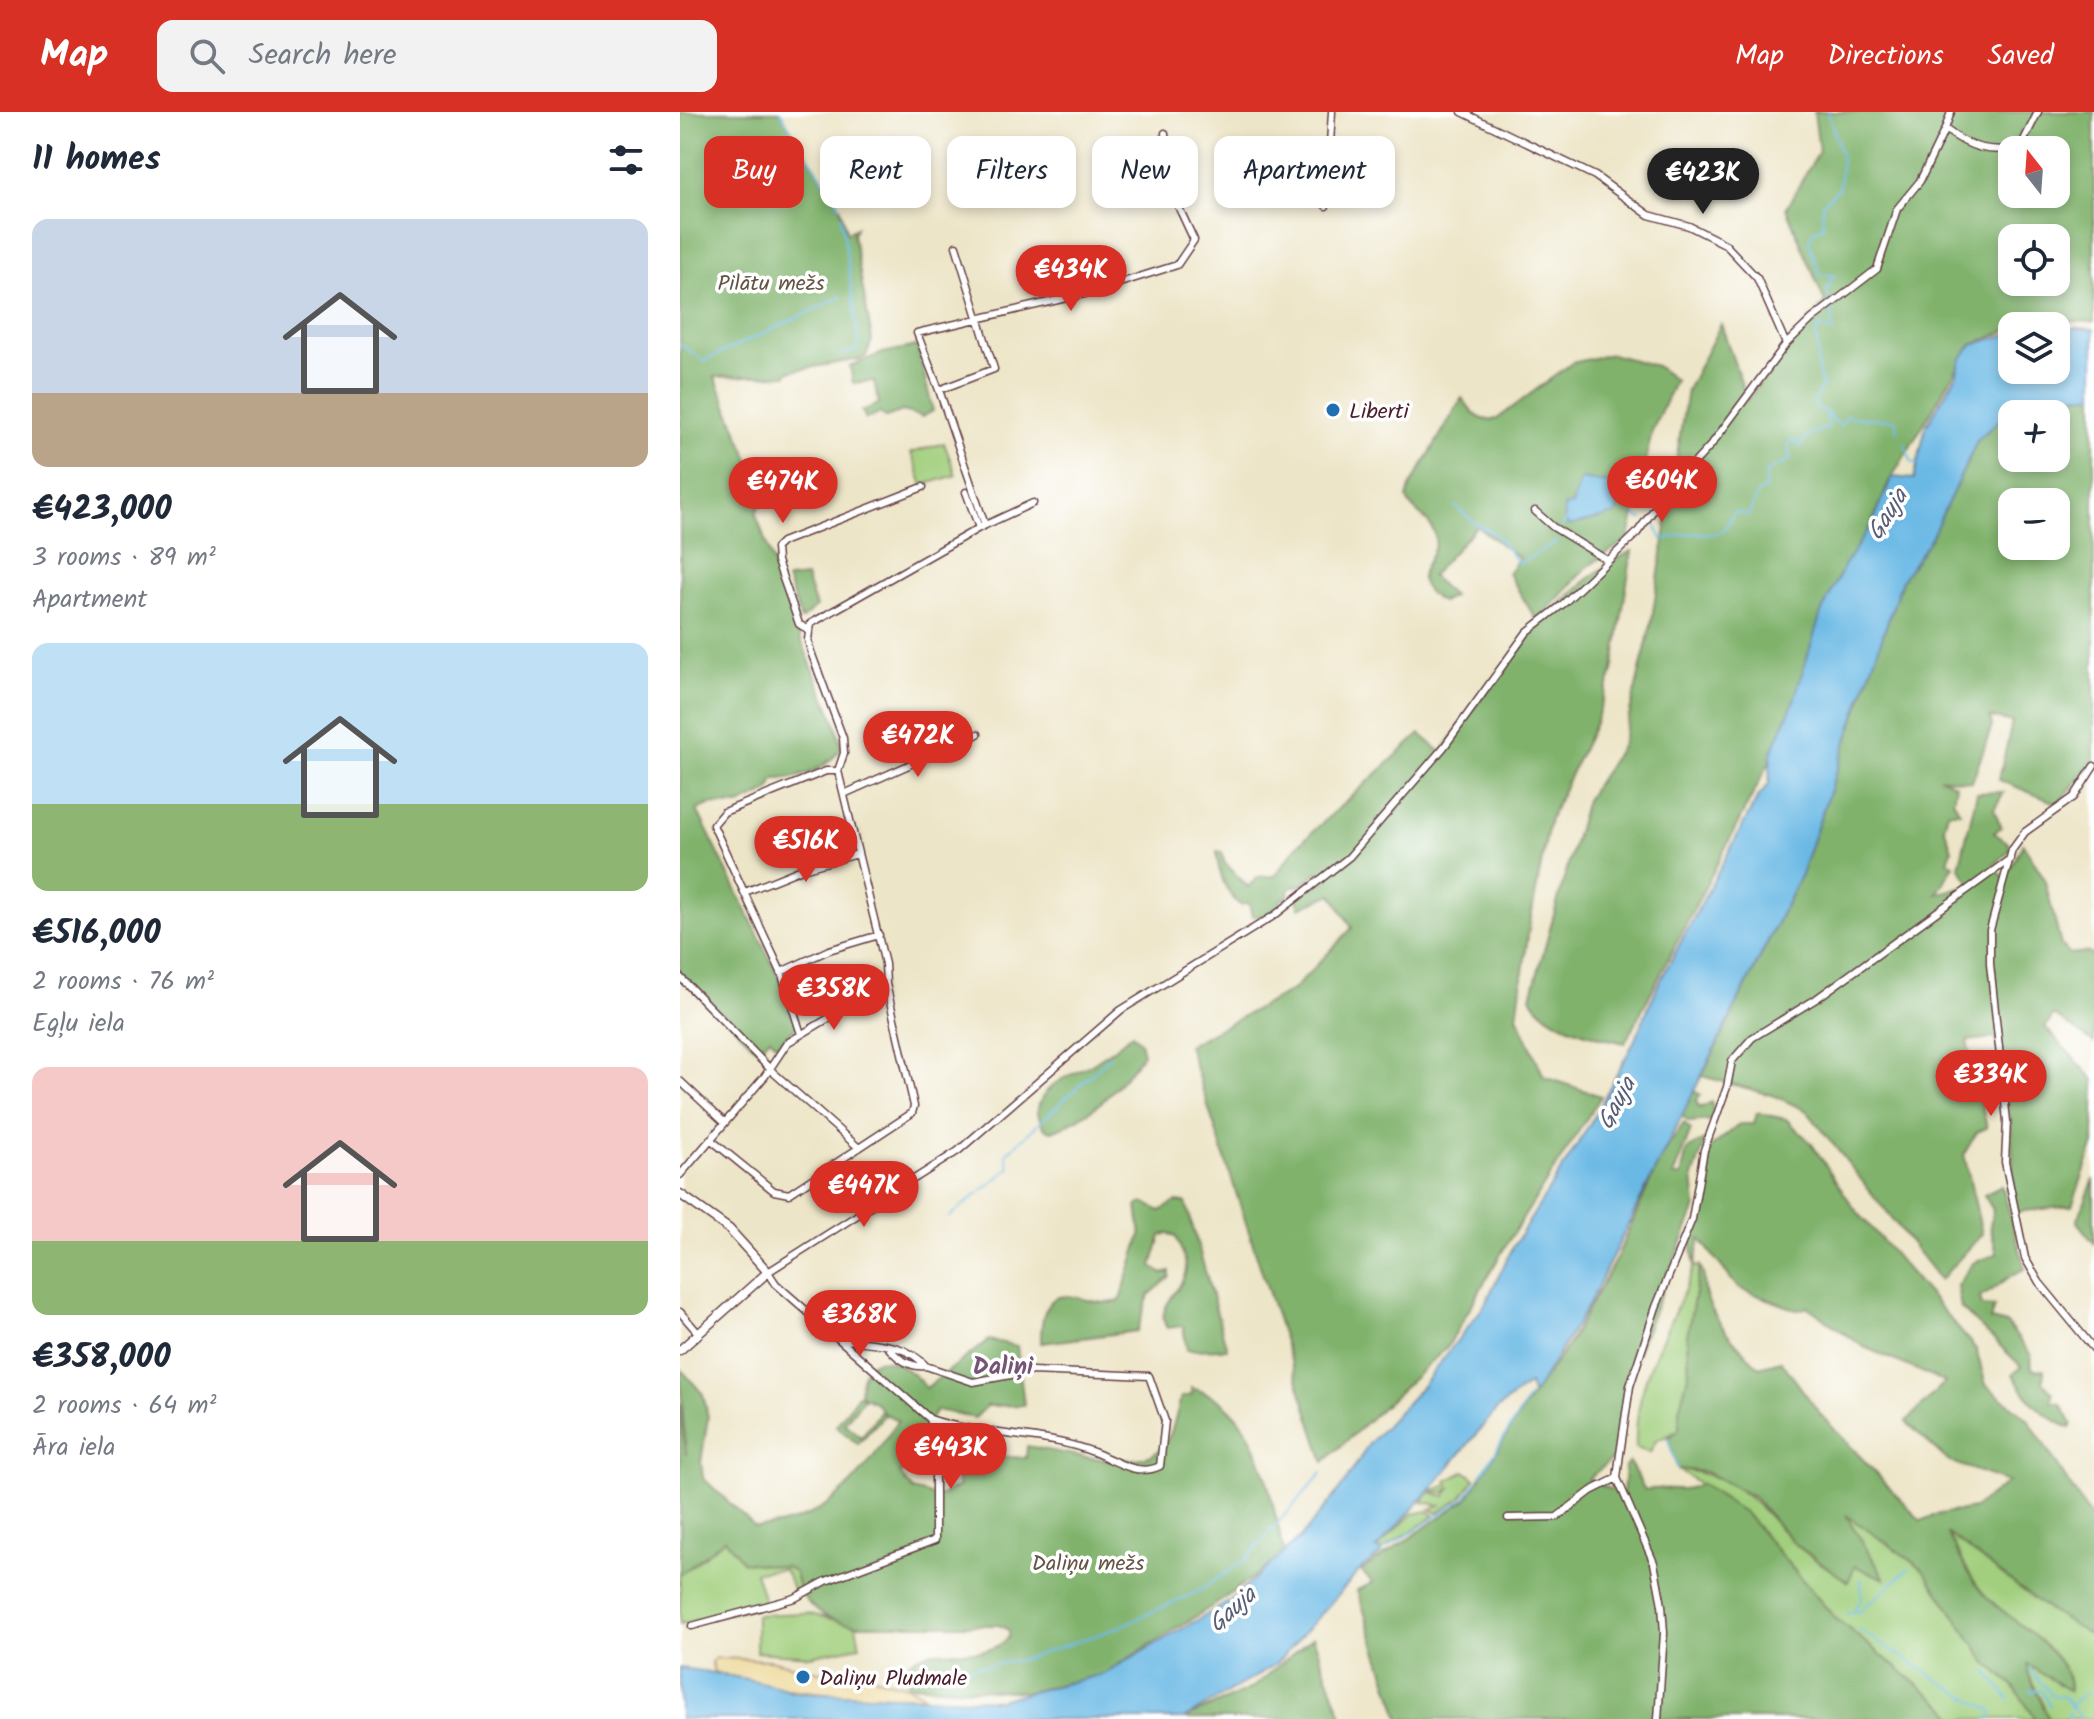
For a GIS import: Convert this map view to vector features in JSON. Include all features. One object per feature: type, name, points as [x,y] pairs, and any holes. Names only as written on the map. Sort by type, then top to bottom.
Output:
[{"type":"street","points":[[1330,136],[1332,112]]},
{"type":"street","points":[[1462,112],[1581,169],[1649,215],[1689,226],[1725,244],[1757,278],[1786,344]]},
{"type":"street","points":[[680,1350],[768,1272],[943,1160],[1121,1010],[1275,915],[1349,857],[1444,747],[1527,632],[1563,604],[1637,533],[1663,497],[1711,445],[1786,344],[1812,319],[1877,269],[1897,209],[1920,181],[1951,112]]},
{"type":"street","points":[[1945,129],[1967,145],[1993,152],[2020,148],[2038,112]]},
{"type":"street","points":[[982,526],[939,390],[917,333],[1088,293],[1177,265],[1194,240],[1172,193],[1165,133]]},
{"type":"street","points":[[939,390],[992,372],[980,320],[956,246]]},
{"type":"street","points":[[710,1139],[781,1195],[789,1194],[912,1113],[914,1106],[886,984],[879,935],[838,771],[844,753],[843,738],[811,652],[808,630],[799,624],[777,561],[776,548],[782,542],[923,487]]},
{"type":"street","points":[[966,492],[982,526]]},
{"type":"street","points":[[808,630],[823,616],[982,526],[1033,503]]},
{"type":"street","points":[[1535,511],[1553,527],[1607,560]]},
{"type":"street","points":[[844,794],[978,734]]},
{"type":"street","points":[[2094,766],[2074,797],[2025,832],[2010,859],[1990,930],[2007,1121],[2005,1162],[2025,1258],[2039,1282],[2094,1349]]},
{"type":"street","points":[[801,1034],[781,972],[713,825],[714,819],[772,791],[826,771],[838,771]]},
{"type":"street","points":[[745,892],[802,869],[858,854]]},
{"type":"street","points":[[1658,1719],[1664,1633],[1662,1605],[1654,1563],[1617,1478],[1630,1386],[1656,1307],[1692,1219],[1704,1150],[1737,1051],[1829,991],[2010,859]]},
{"type":"street","points":[[781,972],[829,950],[879,935]]},
{"type":"street","points":[[680,977],[770,1067],[859,1148]]},
{"type":"street","points":[[680,1175],[770,1067],[777,1053],[801,1034],[886,984]]},
{"type":"street","points":[[680,1081],[724,1122]]},
{"type":"street","points":[[680,1194],[729,1229],[776,1284],[930,1419],[1091,1451],[1137,1470],[1151,1471],[1160,1466],[1165,1421],[1149,1376],[1032,1371],[973,1382],[926,1366],[917,1367],[903,1361],[888,1347]]},
{"type":"street","points":[[680,1312],[699,1334]]},
{"type":"street","points":[[842,1339],[912,1351],[926,1366]]},
{"type":"street","points":[[692,1626],[795,1598],[826,1581],[935,1540],[935,1447],[930,1419]]},
{"type":"street","points":[[1508,1518],[1557,1517],[1591,1491],[1617,1478]]},
{"type":"street","points":[[1608,1485],[1624,1489]]},
{"type":"green space","name":"Pilātu mežs","points":[[680,112],[780,112],[795,136],[704,136],[704,208],[804,208],[804,150],[820,175],[820,208],[841,208],[847,233],[856,228],[853,234],[872,340],[866,356],[860,359],[790,371],[786,375],[715,377],[750,462],[761,471],[756,477],[763,480],[770,501],[760,504],[756,514],[795,626],[836,724],[842,748],[820,768],[793,778],[774,779],[769,791],[739,805],[711,804],[697,810],[793,1006],[797,1026],[777,1045],[770,1038],[758,1050],[680,973]]},
{"type":"green space","points":[[1814,112],[2094,112],[2094,322],[2070,321],[2070,312],[1998,312],[1998,334],[1971,345],[1889,482],[1790,722],[1625,1043],[1559,1022],[1538,1007],[1531,997],[1586,800],[1622,745],[1651,625],[1687,390],[1721,324],[1747,400],[1825,302],[1786,208],[1819,151]]},
{"type":"green space","points":[[917,346],[933,411],[922,417],[903,411],[886,417],[879,413],[866,419],[862,411],[879,404],[874,381],[853,383],[850,366],[883,353]]},
{"type":"green space","points":[[1611,354],[1656,366],[1675,380],[1652,431],[1629,538],[1586,568],[1537,621],[1508,573],[1519,558],[1477,526],[1431,576],[1453,596],[1441,602],[1428,592],[1422,575],[1433,551],[1434,532],[1407,498],[1410,487],[1462,398],[1480,418],[1497,419],[1572,363]]},
{"type":"green space","points":[[2052,396],[2094,396],[2094,761],[2058,804],[1999,780],[2012,722],[1990,717],[1992,726],[1972,782],[1939,777],[1956,785],[1953,800],[1960,812],[1948,812],[1944,827],[1952,850],[1948,861],[1954,865],[1937,894],[1971,884],[1959,867],[1977,793],[2004,792],[1994,809],[2001,827],[1994,833],[2010,844],[2009,851],[1993,866],[2005,878],[2023,844],[2044,878],[2061,945],[2069,954],[2086,952],[2094,956],[2094,1043],[2054,1015],[2045,1027],[2094,1080],[2094,1144],[2072,1206],[2015,1212],[2011,1123],[1996,1038],[1967,1041],[1987,1128],[1977,1132],[1964,1154],[1982,1234],[1940,1280],[1807,1111],[1775,1096],[1702,1076],[1801,874],[1902,580],[1932,536],[1978,439],[1998,422],[1998,472],[2070,472],[2070,400],[2038,400]]},
{"type":"green space","points":[[944,443],[956,475],[923,485],[911,453]]},
{"type":"green space","points":[[1632,551],[1613,671],[1595,723],[1550,818],[1529,928],[1517,1016],[1544,1077],[1601,1096],[1506,1245],[1448,1346],[1324,1462],[1188,1045],[1293,990],[1352,928],[1332,894],[1300,908],[1297,900],[1302,893],[1327,880],[1318,872],[1302,885],[1290,888],[1288,897],[1280,900],[1281,905],[1264,916],[1252,916],[1249,903],[1240,905],[1227,888],[1217,851],[1222,852],[1224,862],[1248,887],[1258,877],[1275,876],[1296,847],[1420,734],[1441,752],[1551,613],[1604,568]]},
{"type":"green space","points":[[806,577],[816,607],[801,620],[787,579]]},
{"type":"green space","points":[[1132,1034],[1140,1041],[1143,1054],[1113,1090],[1081,1117],[1052,1131],[1045,1129],[1037,1113],[1045,1093],[1101,1058]]},
{"type":"green space","points":[[1694,1091],[1701,1095],[1696,1101],[1700,1108],[1712,1102],[1713,1120],[1689,1122],[1681,1115]]},
{"type":"green space","points":[[1757,1113],[1786,1119],[1811,1143],[1854,1208],[1976,1349],[1986,1385],[2028,1419],[2094,1523],[2094,1637],[2049,1610],[1947,1533],[1980,1590],[2037,1638],[2059,1662],[2070,1691],[2028,1665],[2028,1673],[2049,1719],[2036,1719],[2012,1684],[1988,1664],[1922,1568],[1846,1515],[1885,1579],[1855,1566],[1848,1582],[1795,1544],[1753,1497],[1706,1472],[1677,1469],[1668,1438],[1679,1430],[1679,1410],[1689,1373],[1687,1336],[1700,1266],[1710,1307],[1736,1343],[1759,1367],[1781,1361],[1821,1415],[1921,1521],[1935,1515],[1974,1508],[2008,1482],[1948,1461],[1906,1422],[1945,1382],[1864,1347],[1808,1307],[1797,1310],[1738,1288],[1700,1239],[1694,1267],[1691,1235],[1703,1216],[1709,1149],[1740,1124],[1754,1124]]},
{"type":"green space","points":[[1684,1123],[1691,1130],[1673,1176],[1681,1176],[1687,1150],[1706,1139],[1693,1177],[1696,1207],[1635,1358],[1619,1424],[1617,1455],[1588,1479],[1623,1495],[1625,1466],[1629,1462],[1645,1490],[1687,1488],[1701,1484],[1745,1513],[1834,1617],[1948,1709],[1955,1719],[1400,1719],[1357,1590],[1373,1583],[1361,1571],[1467,1499],[1522,1410],[1568,1345],[1616,1259],[1661,1157]]},
{"type":"green space","points":[[2094,1179],[2094,1243],[2077,1222]]},
{"type":"green space","points":[[2002,1186],[2025,1269],[1980,1297],[1982,1306],[1994,1307],[1990,1320],[2007,1324],[2031,1355],[2032,1369],[2044,1370],[2043,1382],[2053,1393],[2052,1402],[2061,1404],[2072,1424],[2070,1428],[2052,1419],[2030,1400],[2013,1374],[2022,1367],[1961,1308],[1957,1286],[1973,1263],[1997,1254],[1990,1226],[1993,1210],[1984,1195]]},
{"type":"green space","points":[[1144,1202],[1160,1211],[1176,1202],[1186,1203],[1227,1349],[1187,1350],[1183,1326],[1167,1328],[1164,1313],[1181,1284],[1186,1268],[1176,1237],[1168,1233],[1161,1236],[1152,1266],[1163,1274],[1170,1271],[1170,1277],[1149,1295],[1137,1331],[1041,1343],[1043,1318],[1049,1304],[1058,1297],[1108,1303],[1120,1300],[1141,1235],[1137,1206]]},
{"type":"green space","points":[[1700,1266],[1687,1336],[1689,1373],[1679,1410],[1679,1430],[1656,1441],[1650,1453],[1636,1448],[1637,1422],[1647,1376],[1694,1267]]},
{"type":"green space","name":"Daliņu mežs","points":[[989,1340],[1017,1346],[1024,1405],[987,1406],[975,1418],[937,1410],[904,1456],[901,1476],[913,1490],[938,1497],[959,1486],[956,1478],[965,1465],[996,1456],[1026,1458],[1027,1446],[1100,1459],[1139,1459],[1155,1453],[1165,1444],[1181,1397],[1192,1395],[1191,1388],[1215,1398],[1233,1413],[1258,1455],[1285,1554],[1219,1602],[1103,1674],[1028,1692],[908,1685],[905,1667],[916,1658],[928,1653],[986,1650],[998,1646],[1009,1637],[1009,1630],[999,1625],[856,1625],[833,1619],[808,1603],[795,1573],[787,1567],[743,1562],[725,1539],[680,1575],[680,1403],[686,1455],[680,1368],[703,1394],[708,1417],[701,1462],[703,1478],[755,1527],[780,1525],[822,1507],[840,1494],[872,1460],[898,1420],[885,1414],[858,1444],[836,1426],[858,1395],[864,1397],[860,1393],[868,1366],[886,1360],[907,1370],[926,1388]],"holes":[[[865,1397],[876,1403],[884,1414],[880,1412],[861,1437],[844,1423]]]},
{"type":"green space","points":[[1677,1469],[1718,1478],[1732,1485],[1757,1504],[1802,1549],[1847,1581],[1855,1566],[1884,1577],[1844,1513],[1922,1568],[1988,1664],[2012,1684],[2036,1719],[1955,1719],[1948,1709],[1834,1617],[1745,1513]]},
{"type":"green space","points":[[1465,1471],[1475,1479],[1461,1498],[1438,1513],[1430,1509],[1440,1505],[1422,1502],[1430,1492],[1445,1496],[1452,1487],[1445,1492],[1430,1491],[1449,1485],[1447,1481]]},
{"type":"green space","points":[[1428,1511],[1435,1516],[1382,1550],[1375,1550],[1412,1514]]},
{"type":"green space","points":[[1946,1530],[2049,1610],[2094,1637],[2094,1719],[2049,1719],[2028,1673],[2028,1665],[2070,1691],[2060,1662],[2049,1649],[1984,1595]]},
{"type":"green space","points":[[725,1539],[743,1562],[787,1567],[796,1573],[799,1592],[795,1593],[784,1569],[755,1572],[765,1605],[680,1624],[680,1575]]},
{"type":"green space","points":[[806,1613],[856,1625],[860,1646],[810,1656],[756,1652],[756,1615]]},
{"type":"green space","points":[[1313,1637],[1343,1719],[1183,1719],[1252,1688]]},
{"type":"sand","name":"Daliņu Pludmale","points":[[716,1658],[770,1660],[819,1672],[863,1674],[907,1686],[925,1696],[872,1696],[764,1685],[714,1672],[711,1662]]},
{"type":"water","name":"Gauja","points":[[2070,328],[2094,329],[2094,395],[1998,400],[1998,422],[1978,439],[1932,536],[1902,580],[1801,874],[1589,1304],[1537,1389],[1532,1394],[1529,1384],[1496,1410],[1432,1488],[1376,1549],[1382,1550],[1381,1554],[1361,1569],[1276,1664],[1183,1719],[680,1719],[680,1668],[753,1680],[795,1692],[999,1700],[1103,1674],[1229,1602],[1301,1537],[1344,1484],[1369,1444],[1422,1386],[1484,1306],[1513,1247],[1590,1124],[1634,1042],[1658,985],[1758,797],[1769,784],[1771,753],[1792,706],[1821,613],[1845,564],[1873,522],[1892,477],[1914,479],[1926,426],[1956,376],[1961,359],[1972,345],[1998,337],[1998,384],[2070,384]]},
{"type":"water","points":[[1581,479],[1615,484],[1623,491],[1616,514],[1570,526],[1565,522],[1564,507],[1572,505]]},
{"type":"waterway","points":[[780,112],[820,175]]},
{"type":"waterway","points":[[1828,112],[1842,158],[1839,188],[1822,204],[1823,226],[1812,232],[1809,243],[1820,275],[1834,275],[1827,290],[1830,301]]},
{"type":"waterway","points":[[841,215],[859,343],[856,350],[841,355]]},
{"type":"waterway","points":[[680,344],[704,361],[841,297]]},
{"type":"waterway","points":[[1826,412],[1817,409],[1814,400],[1823,385],[1818,372],[1816,332],[1821,326],[1832,333],[1832,309]]},
{"type":"waterway","points":[[1653,521],[1662,539],[1696,533],[1715,534],[1725,528],[1734,512],[1749,515],[1758,492],[1765,490],[1766,472],[1790,460],[1788,443],[1793,440],[1800,447],[1806,436],[1829,427],[1826,412],[1840,426],[1847,416],[1896,421],[1898,432]]},
{"type":"waterway","points":[[1905,444],[1912,463],[1919,462]]},
{"type":"waterway","points":[[1617,505],[1629,504],[1637,517],[1643,519]]},
{"type":"waterway","points":[[1455,506],[1476,524],[1494,533],[1519,564],[1558,541]]},
{"type":"waterway","points":[[1562,526],[1567,520]]},
{"type":"waterway","points":[[949,1217],[1010,1168],[1006,1154],[1111,1056]]},
{"type":"waterway","points":[[1481,1475],[1529,1397]]},
{"type":"waterway","points":[[1668,1438],[1677,1469]]},
{"type":"waterway","points":[[927,1675],[1025,1659],[1117,1628],[1201,1590],[1245,1560],[1322,1473]]},
{"type":"waterway","points":[[1385,1549],[1464,1499],[1478,1480]]},
{"type":"waterway","points":[[1847,1613],[1861,1611],[1909,1568]]},
{"type":"waterway","points":[[1854,1609],[1862,1599],[1861,1579]]},
{"type":"waterway","points":[[1859,1630],[1990,1709],[1993,1712],[1989,1719]]},
{"type":"waterway","points":[[2030,1670],[2053,1696],[2064,1697],[2081,1719]]},
{"type":"waterway","points":[[1987,1672],[2009,1699]]},
{"type":"waterway","points":[[2030,1691],[2039,1690]]},
{"type":"waterway","points":[[2041,1690],[2050,1706]]},
{"type":"waterway","points":[[2069,1706],[2087,1693]]},
{"type":"waterway","points":[[2068,1713],[2071,1719]]},
{"type":"place","name":"Liberti","points":[[1333,410]]},
{"type":"place","name":"Daliņu Pludmale","points":[[803,1677]]},
{"type":"district","name":"Daliņi","points":[[1003,1366]]}]
